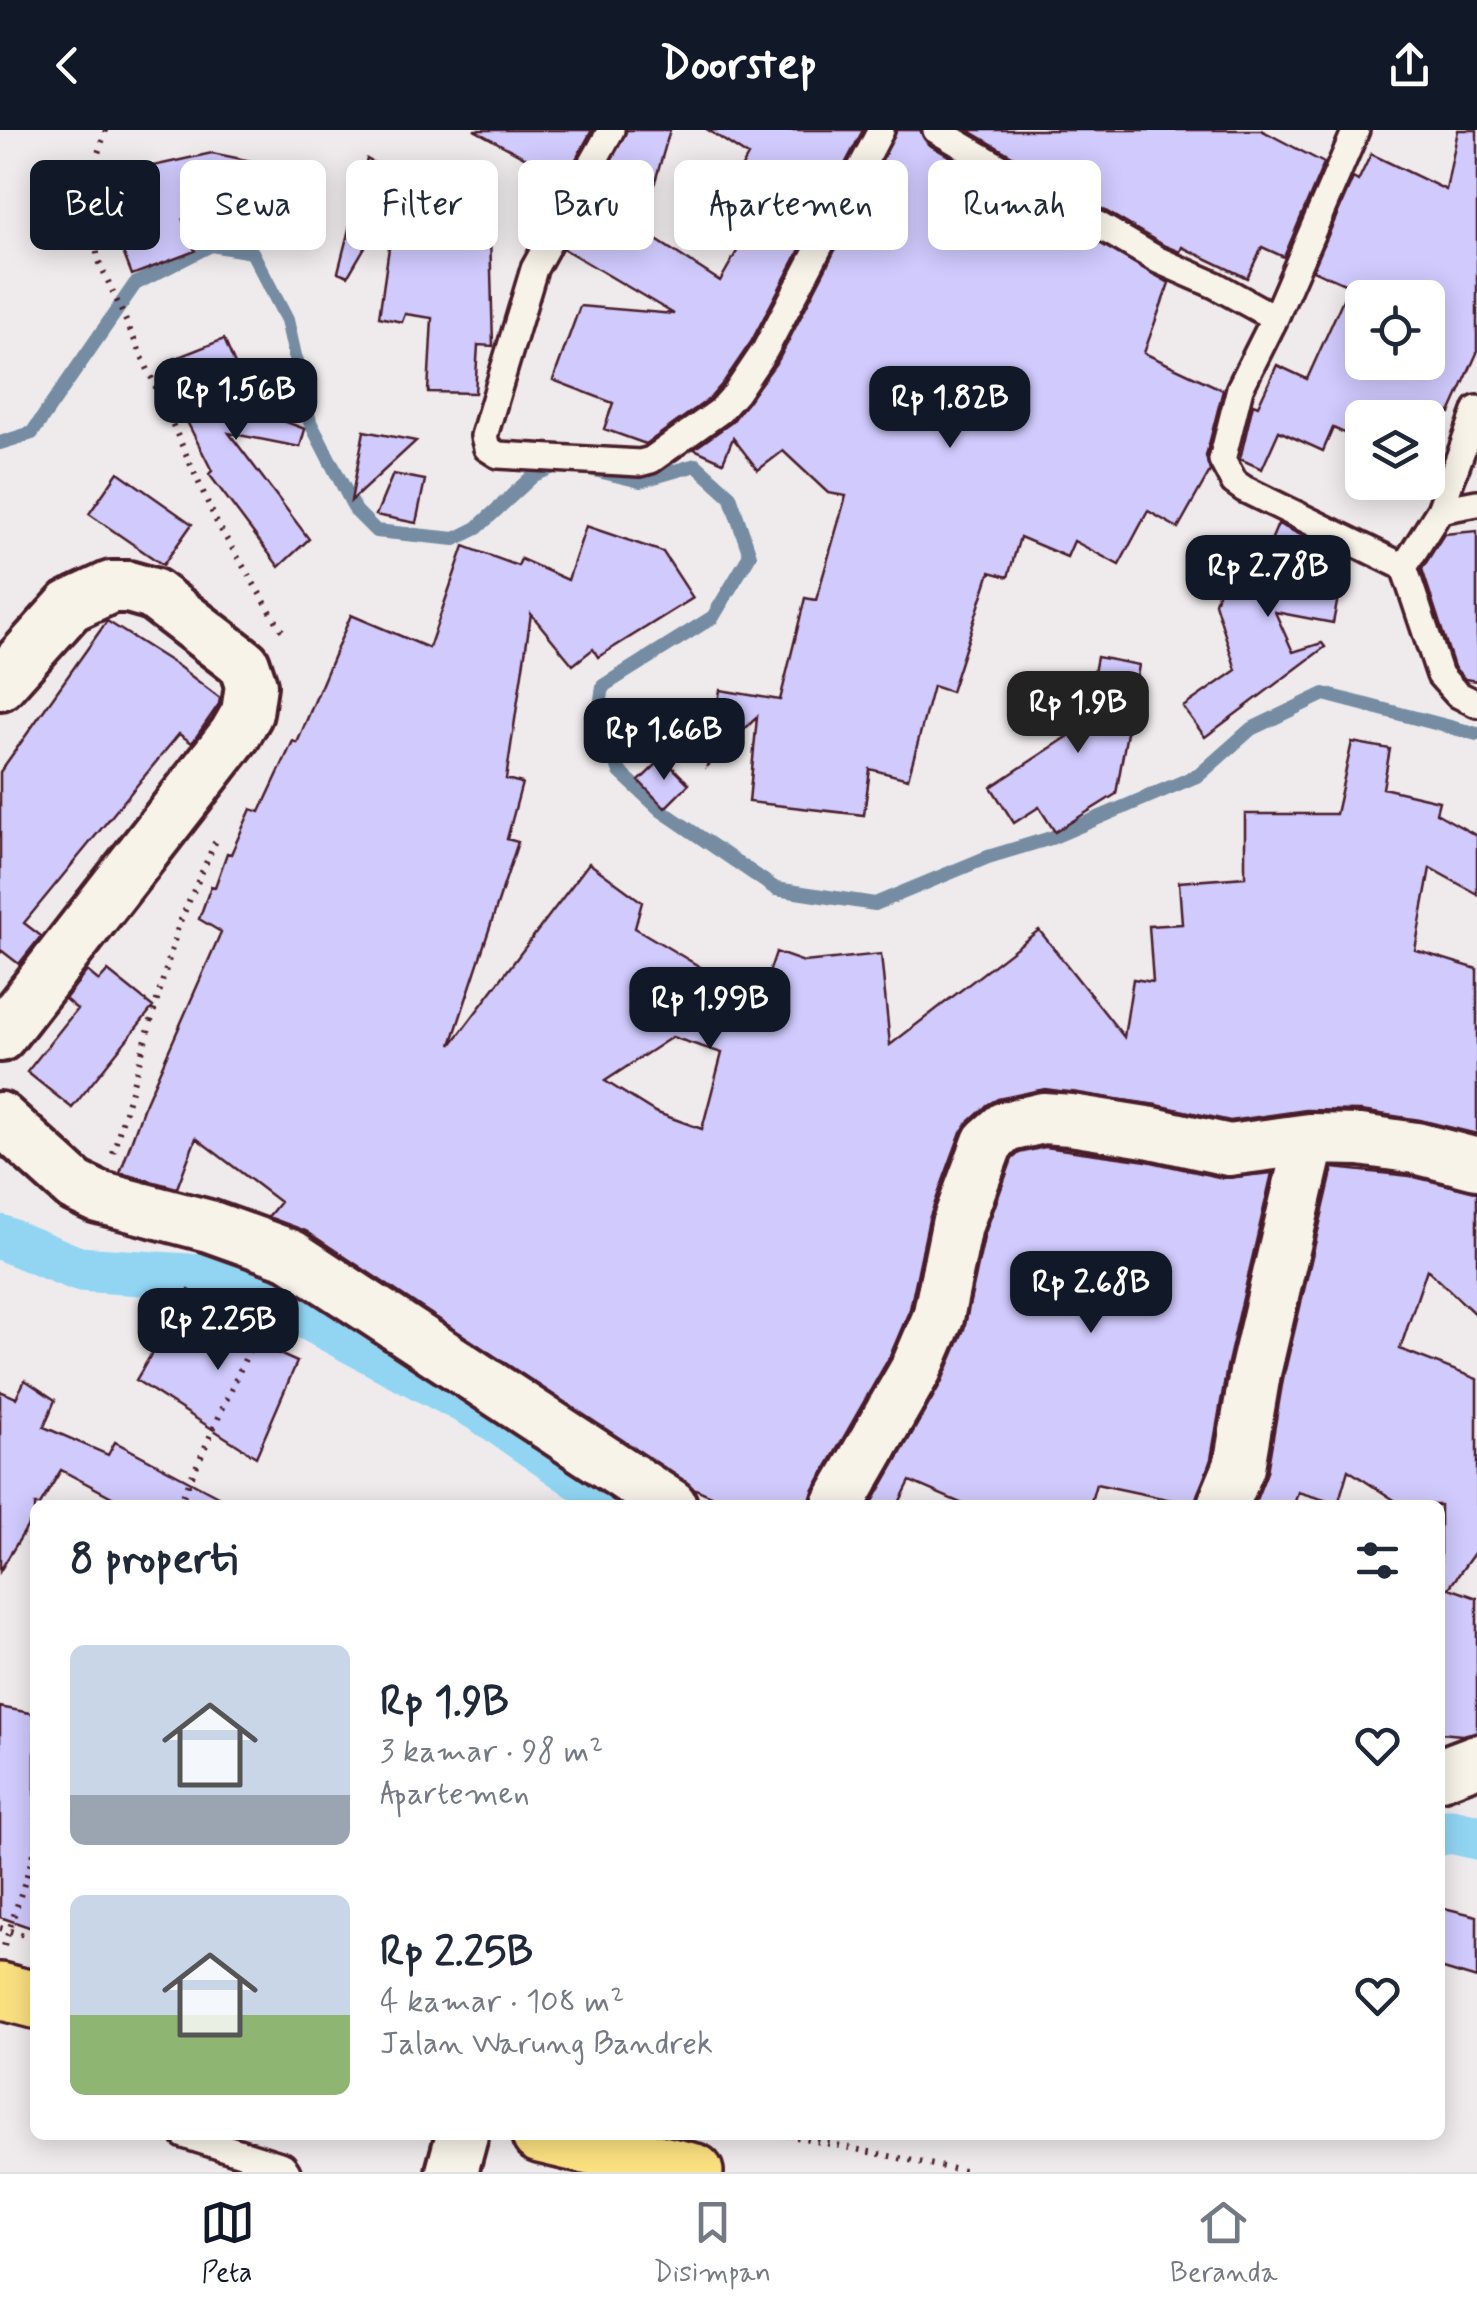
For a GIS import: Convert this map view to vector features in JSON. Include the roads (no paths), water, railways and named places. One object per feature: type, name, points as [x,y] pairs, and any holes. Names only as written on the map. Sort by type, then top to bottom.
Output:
[{"type":"main road","points":[[0,1991],[30,1999]]},
{"type":"main road","points":[[570,2151],[694,2172]]},
{"type":"street","points":[[0,684],[70,606],[111,587],[128,587],[153,594],[244,664],[252,685],[246,712],[235,734],[0,1036]]},
{"type":"street","points":[[0,1118],[75,1186],[98,1197],[209,1226],[290,1255],[663,1500]]},
{"type":"street","points":[[841,1500],[916,1369],[938,1318],[958,1225],[988,1142],[1014,1122],[1043,1118],[1152,1133],[1229,1150],[1310,1140],[1360,1140],[1477,1164]]},
{"type":"street","points":[[1225,1500],[1239,1467],[1255,1373],[1310,1140]]},
{"type":"street","points":[[1445,1772],[1477,1760]]},
{"type":"street","points":[[452,2172],[461,2140]]},
{"type":"lane","points":[[611,130],[534,269],[484,436],[487,448],[498,456],[640,463],[651,460],[720,412],[765,350],[882,130]]},
{"type":"lane","points":[[936,130],[1158,260],[1215,284],[1275,318]]},
{"type":"lane","points":[[1356,130],[1275,318],[1240,388],[1222,450],[1226,471],[1244,489],[1404,567],[1440,676],[1457,694],[1477,704]]},
{"type":"lane","points":[[1404,567],[1440,510],[1477,409]]},
{"type":"lane","points":[[1440,510],[1477,503]]},
{"type":"lane","points":[[200,2140],[283,2166],[286,2172]]},
{"type":"waterway","points":[[0,443],[32,433],[135,284],[211,245],[252,252],[287,320],[310,422],[356,511],[376,531],[455,539],[477,528],[534,475],[563,463]]},
{"type":"waterway","points":[[594,470],[640,481],[696,465],[730,496],[750,555],[713,617],[603,686],[599,713],[620,772],[662,811],[776,889],[875,904],[988,857],[1051,838],[1199,775],[1251,729],[1324,694],[1477,734]]},
{"type":"waterway","points":[[0,1237],[78,1269],[235,1279],[481,1410],[612,1500]]},
{"type":"waterway","points":[[1445,1832],[1477,1837]]}]
